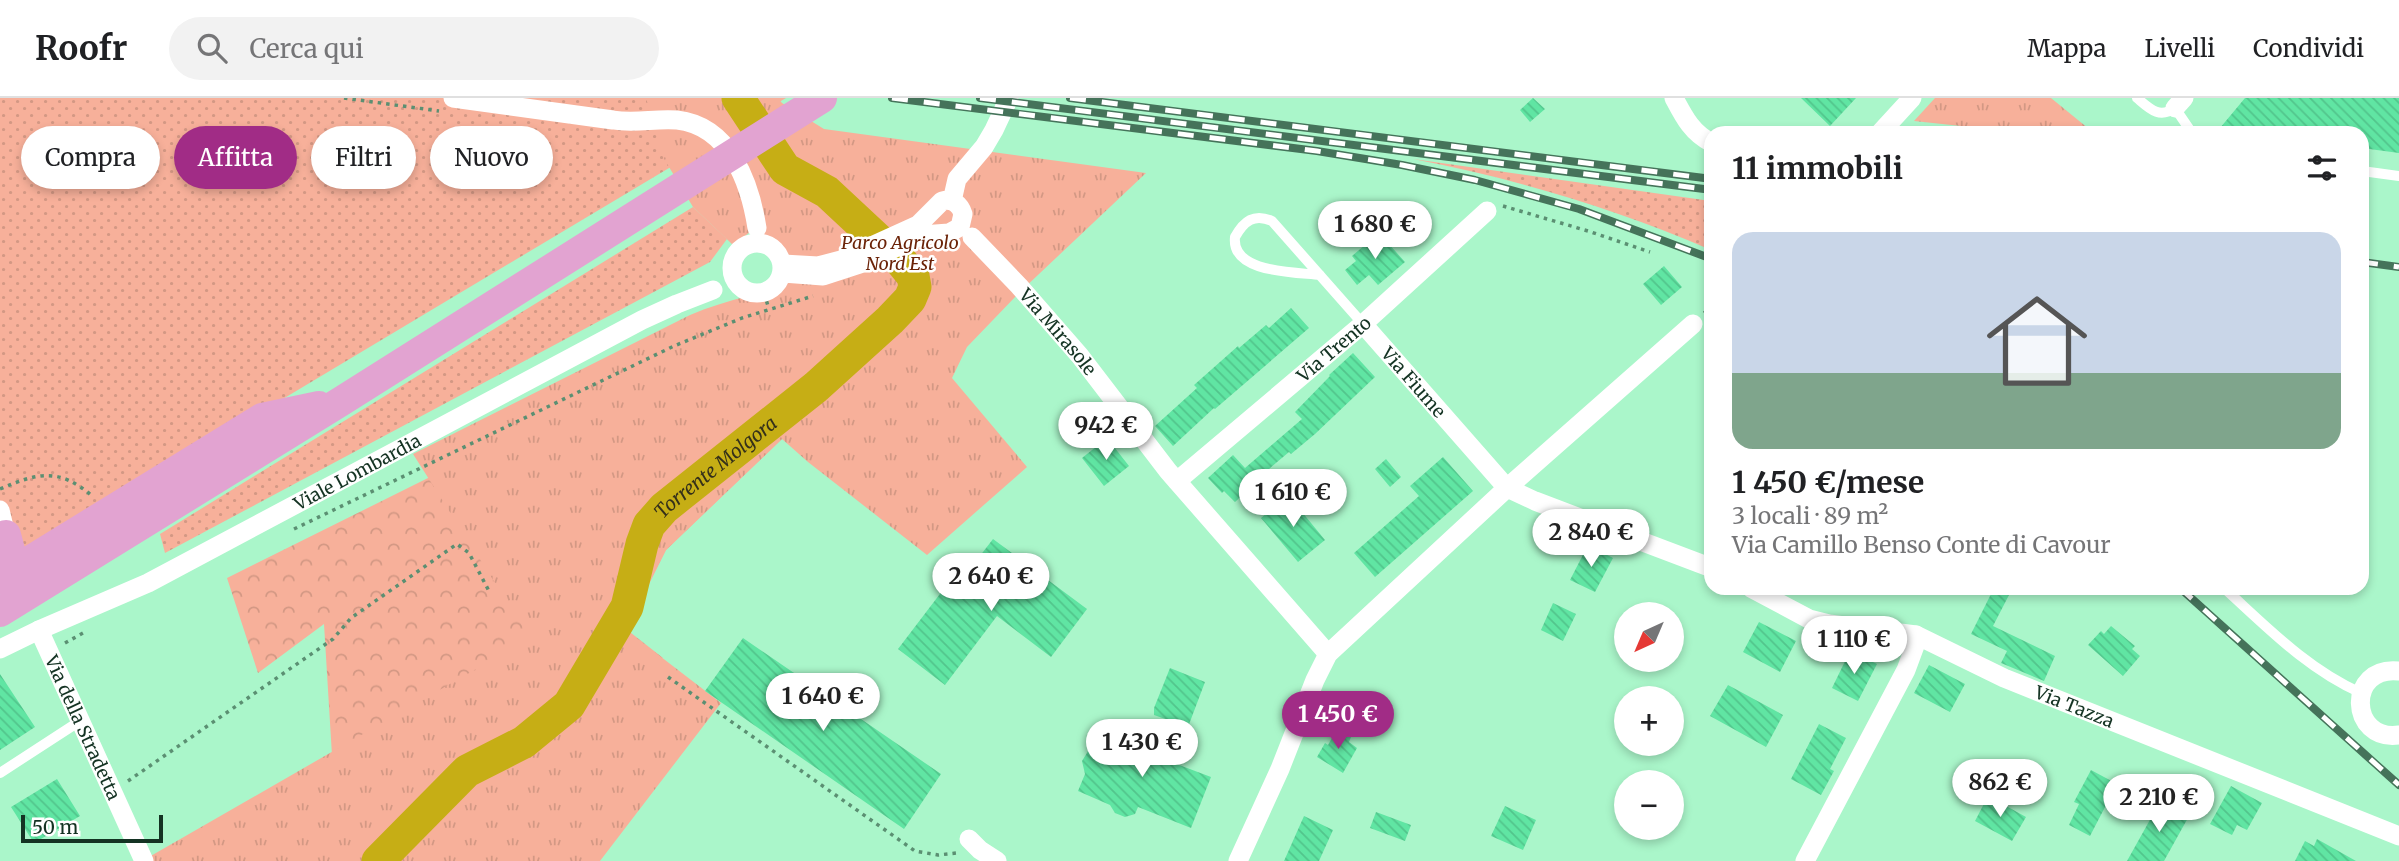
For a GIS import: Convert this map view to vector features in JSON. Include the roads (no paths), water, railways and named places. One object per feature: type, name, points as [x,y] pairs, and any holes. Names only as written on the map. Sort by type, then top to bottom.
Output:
[{"type":"main road","points":[[0,612],[340,402],[822,98]]},
{"type":"main road","points":[[3,523],[8,574],[262,418],[340,402]]},
{"type":"street","points":[[453,98],[630,123],[666,120],[701,127],[723,144],[738,164],[751,198],[758,239],[780,256],[783,269],[767,301],[741,288],[736,283],[732,270],[736,254],[758,239]]},
{"type":"street","points":[[783,269],[823,276],[920,230],[949,233],[961,220],[957,179],[995,130],[1009,98]]},
{"type":"street","points":[[1674,98],[1685,119],[1695,132],[1704,138]]},
{"type":"street","points":[[1886,126],[1912,98]]},
{"type":"street","points":[[920,230],[937,203],[947,200],[961,220]]},
{"type":"street","name":"Via Trento","points":[[1177,481],[1363,324],[1487,211]]},
{"type":"street","name":"Via Mirasole","points":[[961,220],[1080,356],[1177,481],[1328,654]]},
{"type":"street","name":"Viale Lombardia","points":[[0,649],[148,583],[642,320],[713,290],[732,270]]},
{"type":"street","name":"Viale Lombardia","points":[[713,290],[741,288]]},
{"type":"street","name":"Via Fiume","points":[[1363,324],[1507,488]]},
{"type":"street","points":[[1238,861],[1328,654],[1507,488],[1693,324]]},
{"type":"street","points":[[1507,488],[1704,565]]},
{"type":"street","name":"Via Tazza","points":[[1764,595],[1808,619],[1916,635],[2004,678],[2399,836]]},
{"type":"street","name":"Via della Stradetta","points":[[39,630],[144,861]]},
{"type":"street","points":[[1805,861],[1906,670],[1916,643],[1916,635]]},
{"type":"street","points":[[2394,738],[2377,732],[2364,719],[2360,711],[2361,693],[2372,677],[2381,672],[2399,671]]},
{"type":"street","points":[[974,844],[997,861]]},
{"type":"lane","points":[[2137,98],[2161,114],[2180,103],[2189,126]]},
{"type":"lane","points":[[2369,172],[2399,176]]},
{"type":"lane","name":"Via Fiume","points":[[1320,275],[1257,266],[1245,261],[1238,255],[1235,237],[1244,223],[1252,218],[1264,217],[1272,221],[1320,275],[1363,324]]},
{"type":"lane","points":[[2232,595],[2305,660],[2334,682],[2361,693]]},
{"type":"lane","points":[[0,773],[80,721]]},
{"type":"waterway","name":"Torrente Molgora","points":[[378,861],[467,771],[524,742],[569,705],[627,607],[649,525],[664,508],[816,387],[910,299],[915,287],[913,276],[900,260],[827,192],[785,169],[738,98]]},
{"type":"railway","points":[[892,98],[1317,151],[1402,165],[1475,180],[1579,209],[1704,256]]},
{"type":"railway","points":[[980,98],[1704,189]]},
{"type":"railway","points":[[1070,98],[1704,178]]},
{"type":"railway","points":[[2369,263],[2399,267]]},
{"type":"railway","points":[[2188,595],[2399,785]]},
{"type":"park label","name":"Parco Agricolo Nord Est","points":[[900,252]]}]
